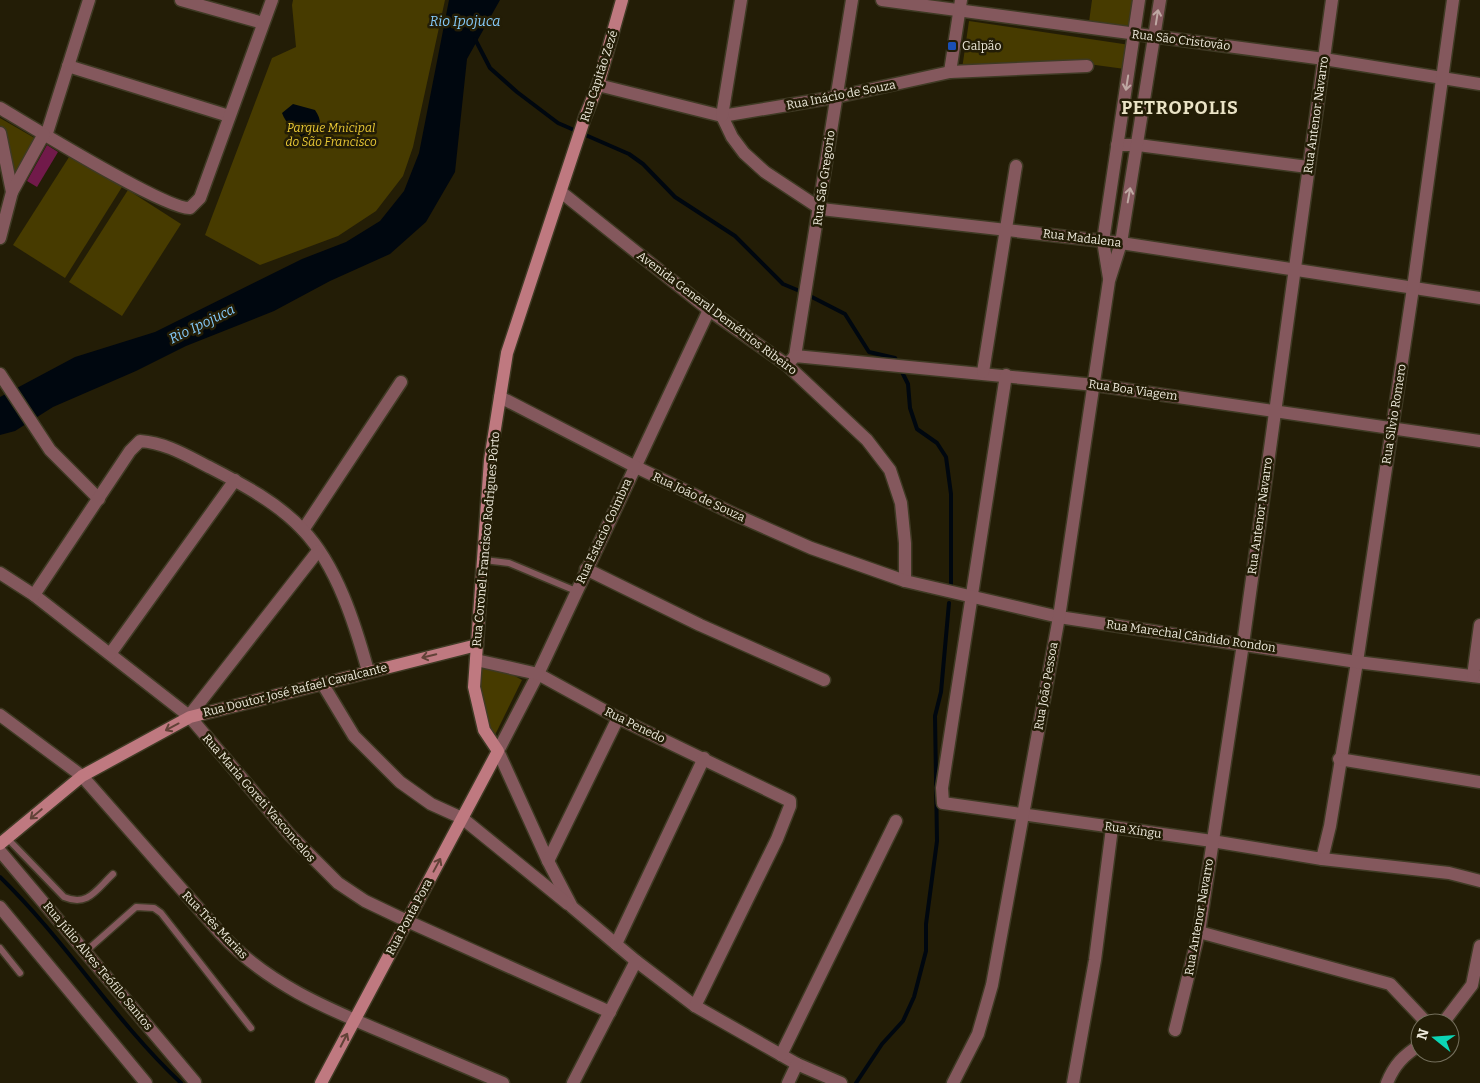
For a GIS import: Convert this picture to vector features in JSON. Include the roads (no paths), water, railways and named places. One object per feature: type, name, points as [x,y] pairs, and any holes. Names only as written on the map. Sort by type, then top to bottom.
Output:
[{"type":"street","points":[[0,238],[12,192],[45,135],[90,0]]},
{"type":"street","points":[[181,0],[263,23]]},
{"type":"street","points":[[0,108],[45,135],[177,206],[190,208],[200,198],[272,0]]},
{"type":"street","name":"Rua Capitão Zezé","points":[[574,152],[598,85],[622,0]]},
{"type":"street","points":[[722,116],[741,0]]},
{"type":"street","name":"Rua São Gregorio","points":[[791,360],[808,286],[852,0]]},
{"type":"street","name":"Rua São Cristovão","points":[[882,0],[960,6],[1134,34],[1324,59],[1480,84]]},
{"type":"street","name":"Rua João Pessoa","points":[[1109,280],[1103,242],[1139,0]]},
{"type":"street","name":"Rua João Pessoa","points":[[953,1083],[978,1034],[986,1008],[1059,617],[1109,280],[1121,243],[1160,0]]},
{"type":"street","name":"Rua Antenor Navarro","points":[[1175,1030],[1199,932],[1243,644],[1332,0]]},
{"type":"street","name":"Rua Silvio Romero","points":[[1322,859],[1330,826],[1339,759],[1357,662],[1413,288],[1452,0]]},
{"type":"street","points":[[950,72],[960,6]]},
{"type":"street","points":[[68,66],[229,116]]},
{"type":"street","name":"Rua Inácio de Souza","points":[[598,85],[722,116],[836,97],[950,72],[1087,66]]},
{"type":"street","name":"Rua Madalena","points":[[722,116],[732,138],[744,153],[765,172],[820,209],[1121,243],[1480,298]]},
{"type":"street","points":[[0,133],[12,192]]},
{"type":"street","points":[[1117,145],[1138,145],[1308,167]]},
{"type":"street","name":"Rua Coronel Francisco Rodrigues Pôrto","points":[[498,751],[484,730],[474,687],[490,460],[508,353],[574,152]]},
{"type":"street","points":[[983,372],[1016,166]]},
{"type":"street","name":"Avenida General Demétrios Ribeiro","points":[[561,192],[709,310],[791,360],[867,440],[890,470],[901,504],[905,543],[905,581]]},
{"type":"street","name":"Rua Estacio Coimbra","points":[[498,751],[538,674],[634,466],[709,310]]},
{"type":"street","name":"Rua Boa Viagem","points":[[791,360],[890,364],[1095,384],[1480,441]]},
{"type":"street","points":[[972,598],[1006,375]]},
{"type":"street","points":[[3,377],[50,450],[99,499]]},
{"type":"street","points":[[303,530],[401,382]]},
{"type":"street","name":"Rua João de Souza","points":[[500,398],[634,466],[810,548],[905,581]]},
{"type":"street","points":[[34,595],[130,451],[140,441],[168,446],[236,480],[303,530],[318,551],[346,601],[368,671]]},
{"type":"street","points":[[110,654],[236,480]]},
{"type":"street","points":[[189,716],[318,551]]},
{"type":"street","points":[[586,569],[700,625],[824,680]]},
{"type":"street","name":"Rua Maria Goreti Vasconcelos","points":[[0,573],[34,595],[189,716],[314,861],[338,883],[365,901],[407,921],[610,1012]]},
{"type":"street","name":"Rua Marechal Cândido Rondon","points":[[905,581],[1059,617],[1357,662],[1476,677]]},
{"type":"street","name":"Rua Xingu","points":[[972,598],[942,788],[943,803],[1212,841],[1322,859],[1449,873],[1480,881]]},
{"type":"street","points":[[1476,677],[1480,625]]},
{"type":"street","name":"Rua Doutor José Rafael Cavalcante","points":[[4,841],[82,776],[189,716],[477,645]]},
{"type":"street","name":"Rua Penedo","points":[[476,660],[538,674],[618,718],[790,801],[790,806],[777,839],[695,1006]]},
{"type":"street","points":[[322,683],[354,736],[400,782],[431,804],[462,818],[636,961],[695,1006],[797,1064],[841,1083]]},
{"type":"street","name":"Rua Três Marias","points":[[0,715],[82,776],[239,954],[293,992],[503,1083]]},
{"type":"street","points":[[548,861],[618,718]]},
{"type":"street","points":[[498,751],[548,861],[572,907]]},
{"type":"street","name":"Rua Ponta Pora","points":[[321,1083],[498,751]]},
{"type":"street","points":[[616,944],[704,758]]},
{"type":"street","points":[[1339,759],[1480,782]]},
{"type":"street","points":[[781,1055],[896,821]]},
{"type":"street","points":[[1073,1083],[1095,960],[1112,828]]},
{"type":"street","name":"Rua Júlio Alves Teófilo Santos","points":[[0,851],[195,1082]]},
{"type":"street","points":[[0,907],[146,1083]]},
{"type":"street","points":[[1199,932],[1390,984],[1418,1013]]},
{"type":"street","points":[[1452,1013],[1476,987],[1480,946]]},
{"type":"street","points":[[573,1083],[636,961]]},
{"type":"street","points":[[1387,1083],[1395,1066],[1403,1056],[1410,1051]]},
{"type":"street","points":[[788,1083],[797,1064]]},
{"type":"lane","points":[[484,560],[509,563],[576,591]]},
{"type":"lane","points":[[4,841],[64,897],[72,900],[86,899],[112,874]]},
{"type":"lane","points":[[85,952],[136,907],[154,908],[161,913],[251,1028]]},
{"type":"lane","points":[[0,948],[20,973]]},
{"type":"water","name":"Rio Ipojuca","points":[[449,0],[500,0],[467,59],[455,172],[426,222],[390,254],[330,281],[274,311],[186,346],[136,371],[53,407],[15,431],[0,435],[0,397],[75,357],[155,332],[302,259],[346,242],[380,221],[404,191],[419,153]]},
{"type":"water","points":[[293,104],[315,110],[320,124],[313,137],[302,138],[288,124],[282,113]]},
{"type":"waterway","points":[[475,39],[490,68],[517,92],[558,123],[629,154],[643,164],[675,197],[735,236],[783,284],[802,292]]},
{"type":"waterway","points":[[808,295],[845,314],[869,352],[895,358],[897,362]]},
{"type":"waterway","points":[[900,368],[908,384],[910,408],[917,429],[937,443],[946,457],[951,494],[951,587]]},
{"type":"waterway","points":[[856,1083],[882,1044],[903,1021],[914,997],[926,951],[926,924],[937,841],[935,716],[941,692],[949,603]]},
{"type":"waterway","points":[[0,877],[47,927],[134,1033],[181,1083]]},
{"type":"place","name":"Galpão","points":[[952,46]]},
{"type":"district","name":"PETROPOLIS","points":[[1180,108]]},
{"type":"park label","name":"Parque Mnicipal do São Francisco","points":[[331,135]]}]
